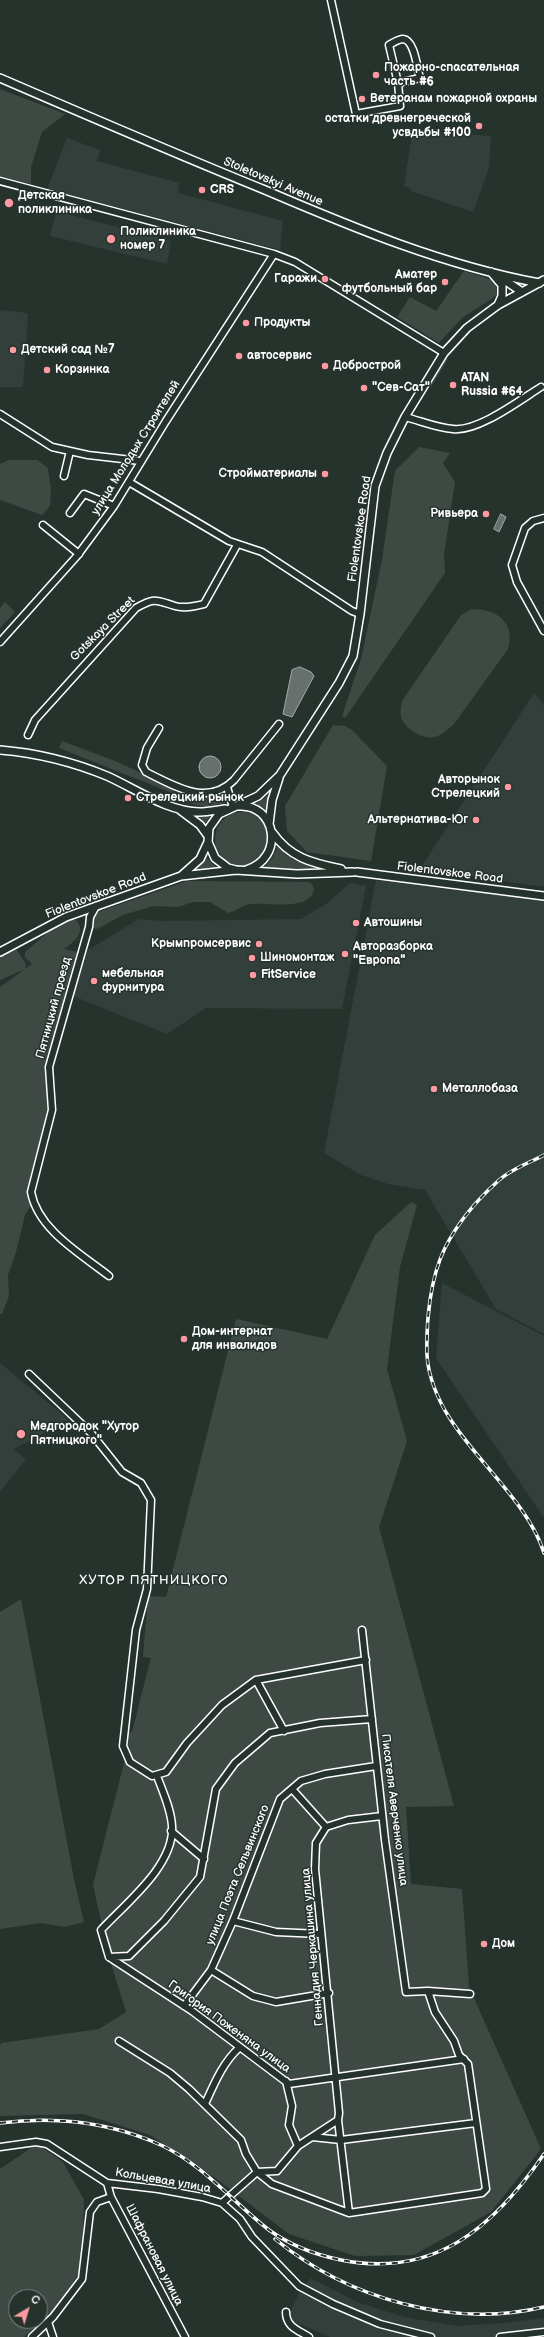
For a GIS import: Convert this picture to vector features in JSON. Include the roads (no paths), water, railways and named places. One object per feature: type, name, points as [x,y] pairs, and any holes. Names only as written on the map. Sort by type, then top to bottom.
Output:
[{"type":"main road","name":"Stoletovskyi Avenue","points":[[0,78],[354,228],[415,250],[491,272],[542,281]]},
{"type":"main road","points":[[491,272],[516,286],[522,292]]},
{"type":"main road","points":[[491,272],[502,285],[502,296],[498,305]]},
{"type":"main road","name":"Fiolentovskoe Road","points":[[181,876],[200,859],[208,839],[213,820],[226,809],[258,796],[280,775],[335,689],[353,656],[360,614],[375,486],[387,453],[405,417],[444,353],[467,328],[498,305],[542,281]]},
{"type":"main road","points":[[0,750],[35,754],[106,776],[177,808],[200,825],[208,839]]},
{"type":"main road","name":"Fiolentovskoe Road","points":[[269,824],[272,800],[280,775]]},
{"type":"main road","name":"Fiolentovskoe Road","points":[[233,806],[242,806],[254,810],[264,817],[272,832],[282,845],[300,859],[355,872],[544,896]]},
{"type":"main road","points":[[177,808],[201,812],[226,809]]},
{"type":"main road","name":"Fiolentovskoe Road","points":[[244,870],[260,863],[266,857],[270,849],[272,832]]},
{"type":"main road","name":"Fiolentovskoe Road","points":[[208,839],[210,851],[218,861],[228,868],[236,870]]},
{"type":"main road","name":"Fiolentovskoe Road","points":[[0,952],[66,917],[181,876],[236,870],[297,874],[355,872]]},
{"type":"street","points":[[332,0],[356,114],[400,106],[398,83],[389,45],[401,39],[407,40],[411,45],[420,78],[398,83]]},
{"type":"street","points":[[0,181],[274,254],[295,262],[444,353]]},
{"type":"street","name":"улица Молодых Строителей","points":[[0,642],[79,554],[114,506],[140,461],[274,254]]},
{"type":"street","points":[[405,417],[454,430],[468,427],[499,413],[541,387]]},
{"type":"street","points":[[0,414],[52,446],[70,451],[140,461]]},
{"type":"street","points":[[64,476],[70,451]]},
{"type":"street","points":[[129,482],[237,545],[262,552],[352,611],[360,614]]},
{"type":"street","points":[[70,513],[84,494],[114,506]]},
{"type":"street","points":[[544,518],[533,521],[525,528],[512,565],[517,582],[544,631]]},
{"type":"street","points":[[43,525],[79,554]]},
{"type":"street","name":"Gotskaya Street","points":[[28,735],[35,720],[136,608],[153,600],[166,602],[176,607],[192,607],[204,604],[237,545]]},
{"type":"street","points":[[159,728],[147,748],[142,765],[146,772],[192,791],[208,794],[227,787],[279,724]]},
{"type":"street","points":[[227,787],[233,806]]},
{"type":"street","name":"Пятницкий проезд","points":[[96,906],[90,917],[49,1067],[52,1110],[31,1192],[33,1204],[56,1234],[109,1276]]},
{"type":"street","points":[[29,1374],[91,1433],[122,1472],[140,1483],[151,1500],[147,1589],[136,1630],[123,1746],[130,1762],[154,1776],[166,1799],[171,1831],[168,1851],[160,1866],[101,1930],[109,1957],[129,1956],[164,1921],[200,1877],[216,1789],[235,1763],[270,1733],[320,1723],[372,1719]]},
{"type":"street","name":"Писателя Аверченко улица","points":[[362,1630],[382,1816],[406,1992],[428,1991]]},
{"type":"street","points":[[154,1776],[166,1772],[187,1743],[222,1704],[256,1680],[366,1660]]},
{"type":"street","points":[[256,1680],[284,1731]]},
{"type":"street","name":"улица Поэта Сельвинского","points":[[184,2006],[211,1970],[233,1921],[280,1799],[301,1781],[326,1774],[376,1766]]},
{"type":"street","points":[[292,1789],[326,1827],[348,1820],[382,1816]]},
{"type":"street","name":"Геннадия Черкашина улица","points":[[326,1827],[316,1844],[315,1869],[320,1934],[329,1993],[339,2113],[338,2120],[350,2213]]},
{"type":"street","points":[[171,1831],[204,1859]]},
{"type":"street","points":[[233,1921],[276,1932],[320,1934]]},
{"type":"street","name":"Григория Поженяна улица","points":[[109,1957],[184,2006],[289,2084],[464,2059]]},
{"type":"street","points":[[211,1970],[253,1996],[276,2002],[329,1993]]},
{"type":"street","points":[[119,2041],[170,2073],[205,2104],[241,2140],[246,2154],[257,2172],[272,2184],[350,2213],[482,2194],[486,2189],[468,2064],[459,2055],[454,2041],[435,2012],[428,1991],[470,1994]]},
{"type":"street","points":[[205,2104],[228,2057],[240,2047]]},
{"type":"street","points":[[286,2082],[292,2106],[288,2125],[298,2146]]},
{"type":"street","points":[[222,2203],[257,2172],[277,2171],[298,2146],[338,2120]]},
{"type":"street","points":[[312,2137],[341,2140],[476,2123]]},
{"type":"street","points":[[0,2147],[36,2142],[47,2144],[107,2183]]},
{"type":"street","name":"Шафрановая улица","points":[[107,2183],[111,2197],[185,2337]]},
{"type":"street","name":"Кольцевая улица","points":[[107,2183],[165,2190],[202,2197],[222,2203],[240,2219],[252,2237],[299,2286],[333,2304],[380,2324],[431,2337]]},
{"type":"street","points":[[53,2337],[48,2322],[70,2297],[82,2279],[90,2212],[97,2202],[111,2197]]},
{"type":"street","points":[[286,2312],[288,2322],[297,2330],[309,2337]]},
{"type":"street","points":[[32,2337],[41,2329]]},
{"type":"street","points":[[297,2330],[297,2337]]},
{"type":"street","points":[[500,2337],[544,2332]]},
{"type":"railway","points":[[544,1155],[513,1170],[502,1178],[475,1204],[455,1230],[440,1260],[432,1286],[428,1315],[427,1342],[429,1371],[434,1388],[445,1410],[473,1450],[527,1517],[537,1535],[544,1553]]},
{"type":"railway","points":[[0,2123],[42,2120],[83,2123],[103,2126],[143,2138],[178,2154],[205,2174],[269,2230],[286,2240],[304,2249],[332,2258],[375,2264],[405,2262],[434,2254],[459,2241],[483,2224],[505,2204],[544,2154]]},
{"type":"railway","points":[[275,2239],[303,2260],[334,2278],[367,2292],[402,2303],[437,2311],[473,2314],[509,2313],[544,2307]]},
{"type":"place","name":"Пожарно-спасательная часть #6","points":[[376,75]]},
{"type":"place","name":"Ветеранам пожарной охраны","points":[[362,99]]},
{"type":"place","name":"остатки древнегреческой усвдьбы #100","points":[[479,126]]},
{"type":"place","name":"CRS","points":[[202,190]]},
{"type":"place","name":"Детская поликлиника","points":[[9,203]]},
{"type":"place","name":"Поликлиника номер 7","points":[[111,239]]},
{"type":"place","name":"Гаражи","points":[[325,279]]},
{"type":"place","name":"Аматер футбольный бар","points":[[445,282]]},
{"type":"place","name":"Продукты","points":[[246,323]]},
{"type":"place","name":"Детский сад №7","points":[[13,350]]},
{"type":"place","name":"автосервис","points":[[239,356]]},
{"type":"place","name":"Добрострой","points":[[325,366]]},
{"type":"place","name":"Корзинка","points":[[47,370]]},
{"type":"place","name":"ATAN Russia #64","points":[[453,385]]},
{"type":"place","name":"\"Сев-Сат\"","points":[[364,388]]},
{"type":"place","name":"Стройматериалы","points":[[325,474]]},
{"type":"place","name":"Ривьера","points":[[486,514]]},
{"type":"place","name":"Авторынок Стрелецкий","points":[[508,787]]},
{"type":"place","name":"Стрелецкий рынок","points":[[128,798]]},
{"type":"place","name":"Альтернатива-Юг","points":[[476,820]]},
{"type":"place","name":"Автошины","points":[[356,923]]},
{"type":"place","name":"Крымпромсервис","points":[[259,944]]},
{"type":"place","name":"Авторазборка \"Европа\"","points":[[345,954]]},
{"type":"place","name":"Шиномонтаж","points":[[252,958]]},
{"type":"place","name":"FitService","points":[[253,975]]},
{"type":"place","name":"мебельная фурнитура","points":[[94,981]]},
{"type":"place","name":"Металлобаза","points":[[434,1089]]},
{"type":"place","name":"Дом-интернат для инвалидов","points":[[184,1339]]},
{"type":"place","name":"Медгородок \"Хутор Пятницкого\"","points":[[21,1434]]},
{"type":"place","name":"Дом","points":[[484,1944]]},
{"type":"district","name":"ХУТОР ПЯТНИЦКОГО","points":[[154,1581]]}]
